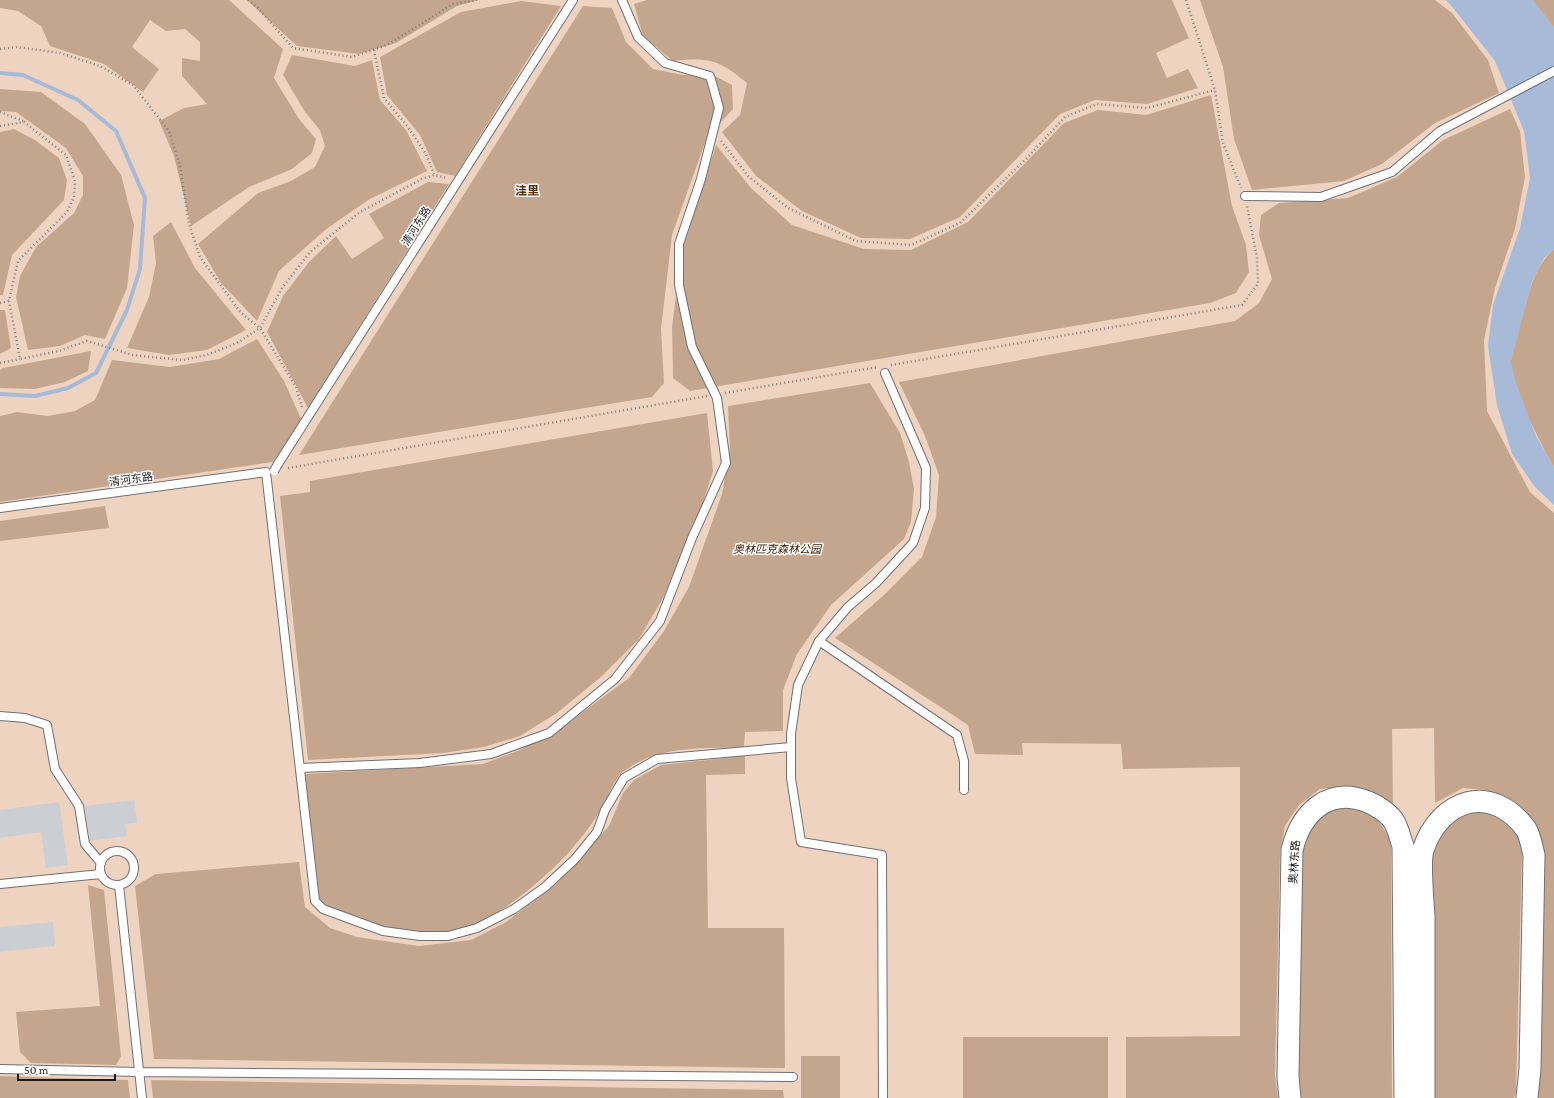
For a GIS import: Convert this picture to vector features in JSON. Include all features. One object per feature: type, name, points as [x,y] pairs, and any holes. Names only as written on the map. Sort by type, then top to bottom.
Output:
[{"type":"main road","name":"奥林东路","points":[[1290,1098],[1288,1077],[1292,850],[1296,833],[1305,817],[1323,802],[1338,798],[1362,800],[1374,805],[1393,820],[1403,846],[1405,1098]]},
{"type":"main road","points":[[1424,1098],[1425,1000],[1422,851],[1436,823],[1456,806],[1473,800],[1495,803],[1511,814],[1526,830],[1534,855],[1530,1068],[1527,1098]]},
{"type":"lane","name":"清河东路","points":[[0,508],[273,469],[306,420],[573,0]]},
{"type":"lane","points":[[300,768],[420,763],[491,754],[549,733],[615,679],[660,621],[692,538],[726,463],[716,395],[692,347],[680,285],[680,244],[701,179],[719,108],[710,76],[665,63],[638,37],[622,0]]},
{"type":"lane","points":[[1245,196],[1321,196],[1392,172],[1440,131],[1554,71]]},
{"type":"lane","points":[[883,1098],[882,855],[801,842],[791,778],[791,734],[798,685],[819,641],[848,607],[876,583],[913,543],[925,508],[926,468],[885,368]]},
{"type":"lane","points":[[273,469],[300,768],[316,902],[323,909],[383,931],[420,936],[448,936],[477,928],[514,910],[545,887],[575,859],[597,832],[605,810],[624,778],[657,759],[791,747]]},
{"type":"lane","points":[[819,641],[956,735],[964,761],[964,790]]},
{"type":"lane","points":[[0,716],[25,718],[47,725],[55,769],[79,806],[85,844],[101,863]]},
{"type":"lane","points":[[118,852],[124,853],[132,860],[134,871],[129,880],[119,885],[108,883],[101,874],[101,863],[108,854],[118,852]]},
{"type":"lane","points":[[0,884],[101,874]]},
{"type":"lane","points":[[119,885],[142,1098]]},
{"type":"lane","points":[[0,1069],[140,1072],[793,1077]]},
{"type":"path","points":[[248,0],[258,8],[293,48],[352,57],[388,45],[453,4],[477,0]]},
{"type":"path","points":[[273,469],[885,368],[1242,305],[1258,284],[1257,258],[1245,196],[1223,143],[1215,90],[1186,0]]},
{"type":"path","points":[[0,49],[17,46],[60,53],[100,66],[133,85],[168,131],[180,166],[189,224],[200,257],[241,313],[260,328],[296,387],[306,420]]},
{"type":"path","points":[[374,50],[384,98],[408,127],[426,154],[434,174]]},
{"type":"path","points":[[713,131],[748,176],[788,208],[856,241],[911,245],[960,223],[1026,159],[1064,117],[1097,104],[1147,108],[1215,90]]},
{"type":"path","points":[[0,112],[24,122],[66,155],[75,181],[74,197],[67,212],[18,261],[9,301],[20,359]]},
{"type":"path","points":[[0,126],[24,122]]},
{"type":"path","points":[[0,363],[59,351],[87,341],[133,355],[182,360],[207,355],[237,343],[260,328],[282,288],[310,252],[360,212],[434,174],[458,180]]},
{"type":"path","points":[[0,303],[9,301]]},
{"type":"green space","name":"奥林匹克森林公园","points":[[0,0],[1554,0],[1554,1098],[0,1098]]},
{"type":"green space","points":[[0,0],[229,0],[283,49],[274,78],[299,119],[316,139],[312,153],[292,169],[249,187],[191,226],[174,156],[159,121],[184,108],[207,104],[182,76],[182,58],[200,61],[200,42],[185,29],[166,31],[150,20],[132,47],[159,69],[143,92],[104,64],[50,46],[41,26],[18,11],[0,8]]},
{"type":"green space","points":[[247,0],[479,0],[457,6],[396,43],[359,54],[297,46]]},
{"type":"green space","points":[[647,0],[1172,0],[1189,38],[1156,53],[1167,78],[1188,69],[1198,88],[1147,104],[1095,100],[1060,114],[960,217],[910,239],[861,238],[802,211],[756,176],[722,132],[740,115],[747,83],[729,69],[713,62],[705,60],[673,61],[643,36],[634,4]]},
{"type":"green space","points":[[1200,0],[1435,0],[1452,13],[1488,60],[1499,93],[1435,123],[1382,164],[1344,181],[1252,190],[1234,139],[1223,67]]},
{"type":"green space","points":[[1518,0],[1554,0],[1554,47]]},
{"type":"green space","points":[[521,1],[561,6],[455,176],[437,172],[420,135],[387,95],[380,57],[461,12]]},
{"type":"green space","points":[[583,6],[612,8],[626,42],[653,69],[683,75],[711,74],[732,85],[733,109],[707,137],[672,235],[661,329],[664,383],[652,397],[299,455]]},
{"type":"green space","points":[[292,55],[355,66],[372,60],[380,100],[406,130],[427,171],[368,200],[325,230],[279,271],[257,321],[221,283],[198,244],[258,193],[291,181],[315,167],[325,146],[320,130],[305,112],[283,75]]},
{"type":"green space","points":[[0,89],[41,92],[85,124],[121,175],[134,225],[127,288],[105,339],[85,335],[60,346],[28,350],[16,297],[20,276],[36,247],[74,213],[83,195],[83,176],[66,148],[16,112],[0,111]]},
{"type":"green space","points":[[1211,95],[1232,206],[1246,245],[1249,272],[1236,293],[1210,303],[690,391],[673,378],[672,327],[682,250],[716,145],[751,188],[792,225],[864,249],[911,250],[968,222],[1064,123],[1098,110],[1146,115]]},
{"type":"green space","points":[[1510,109],[1520,131],[1525,177],[1515,229],[1495,288],[1484,340],[1487,411],[1530,492],[1554,513],[1554,1098],[1531,1098],[1529,822],[1512,801],[1486,790],[1463,788],[1435,803],[1434,728],[1392,729],[1393,809],[1368,791],[1347,787],[1320,789],[1299,805],[1285,826],[1280,853],[1275,1075],[1278,1098],[1126,1098],[1126,1037],[1240,1036],[1240,767],[1123,769],[1121,744],[1022,743],[1023,755],[975,754],[968,725],[835,638],[884,595],[922,557],[936,517],[939,475],[925,436],[899,382],[1235,321],[1259,303],[1272,279],[1259,235],[1261,215],[1279,203],[1348,198],[1397,177],[1443,140]]},
{"type":"green space","points":[[14,129],[35,140],[59,158],[67,180],[64,200],[12,255],[3,295],[0,295],[0,132]]},
{"type":"green space","points":[[428,182],[449,184],[308,408],[267,332],[283,296],[309,262],[336,236],[352,259],[384,238],[369,214]]},
{"type":"green space","points":[[171,222],[195,268],[246,330],[207,350],[169,355],[127,348],[149,297],[156,263],[153,236]]},
{"type":"green space","points":[[1553,250],[1554,467],[1527,415],[1515,384],[1511,360],[1515,339],[1533,282],[1539,268]]},
{"type":"green space","points":[[0,310],[5,310],[11,348],[0,354]]},
{"type":"green space","points":[[257,339],[284,381],[302,421],[273,462],[0,502],[0,416],[17,412],[48,416],[75,411],[95,400],[112,360],[170,367],[219,359]]},
{"type":"green space","points":[[91,351],[88,371],[65,382],[35,389],[0,388],[0,370],[3,368]]},
{"type":"green space","points":[[870,383],[900,433],[909,462],[914,489],[911,522],[904,539],[831,605],[797,654],[783,690],[783,731],[745,732],[744,747],[681,750],[650,757],[636,763],[620,775],[592,823],[561,861],[517,899],[484,921],[468,928],[446,933],[429,933],[404,930],[360,921],[343,915],[319,900],[305,774],[483,764],[520,750],[568,723],[629,678],[664,631],[689,587],[722,494],[730,451],[728,406]]},
{"type":"green space","points":[[707,413],[713,471],[699,515],[663,598],[639,639],[602,676],[557,713],[520,736],[484,747],[443,753],[308,760],[280,496],[310,492],[310,481]]},
{"type":"green space","points":[[105,506],[109,528],[0,541],[0,521]]},
{"type":"green space","points":[[745,756],[745,774],[706,775],[708,928],[784,928],[785,1068],[154,1059],[135,886],[156,874],[299,862],[305,907],[330,928],[357,937],[419,946],[471,940],[506,922],[555,885],[609,826],[623,793],[634,780],[661,765]]},
{"type":"green space","points":[[1340,804],[1358,809],[1371,815],[1381,825],[1391,841],[1392,1098],[1295,1098],[1295,858],[1310,821]]},
{"type":"green space","points":[[1468,806],[1502,816],[1517,833],[1522,851],[1516,1092],[1514,1098],[1431,1098],[1429,848],[1439,827]]},
{"type":"green space","points":[[88,885],[104,890],[121,1056],[116,1065],[31,1063],[20,1052],[16,1012],[100,1006]]},
{"type":"green space","points":[[963,1037],[1108,1037],[1108,1098],[963,1098]]},
{"type":"green space","points":[[801,1056],[840,1056],[840,1098],[801,1098]]},
{"type":"green space","points":[[0,1076],[128,1080],[130,1098],[0,1098]]},
{"type":"green space","points":[[151,1080],[783,1090],[784,1098],[153,1098]]},
{"type":"water","points":[[1445,0],[1533,0],[1554,27],[1554,250],[1544,258],[1532,282],[1511,361],[1516,383],[1536,436],[1554,467],[1554,505],[1535,487],[1512,454],[1497,405],[1488,346],[1493,305],[1520,228],[1530,178],[1524,131],[1495,61],[1450,4]]},
{"type":"building","points":[[134,800],[137,823],[125,824],[127,836],[90,841],[85,806]]},
{"type":"building","points":[[59,802],[68,865],[46,868],[41,832],[0,838],[0,810]]},
{"type":"building","points":[[53,922],[55,946],[0,952],[0,927]]},
{"type":"waterway","points":[[0,73],[23,75],[78,100],[116,131],[145,198],[140,269],[127,310],[96,373],[68,388],[35,396],[0,394]]},
{"type":"district","name":"洼里","points":[[527,191]]}]
